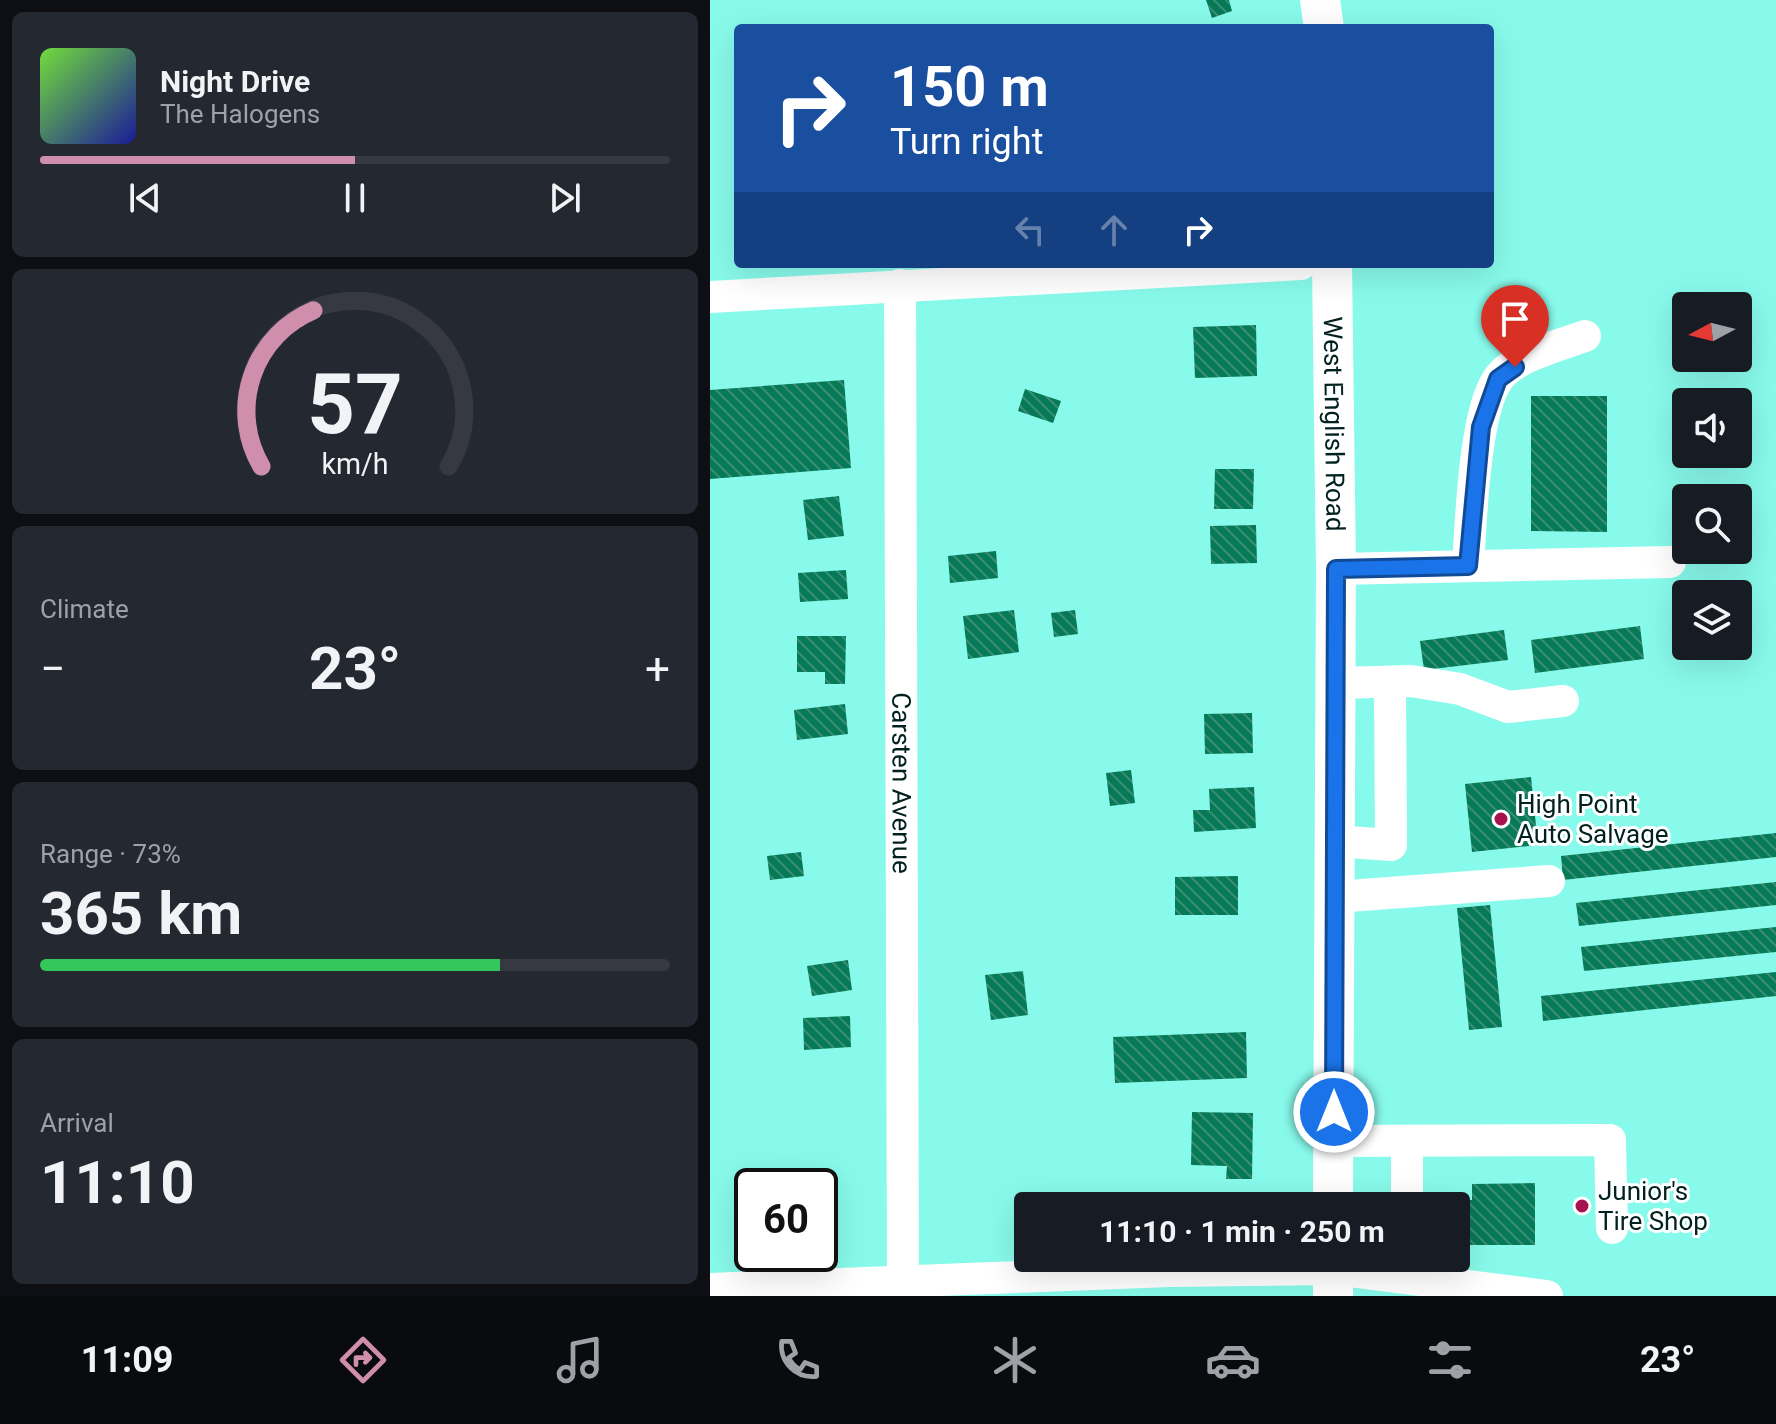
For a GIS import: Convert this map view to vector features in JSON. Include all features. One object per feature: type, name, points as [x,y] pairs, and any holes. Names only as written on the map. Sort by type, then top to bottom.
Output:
[{"type":"main road","points":[[1320,0],[1323,24]]},
{"type":"main road","name":"West English Road","points":[[1332,268],[1336,569],[1333,1192]]},
{"type":"street","points":[[710,297],[1225,268]]},
{"type":"street","name":"Carsten Avenue","points":[[900,285],[903,1282]]},
{"type":"street","points":[[1468,566],[1481,427],[1498,379],[1531,355],[1585,336]]},
{"type":"street","points":[[1336,569],[1670,562]]},
{"type":"street","points":[[1336,683],[1411,681],[1460,689],[1508,707],[1563,701]]},
{"type":"street","points":[[1335,841],[1391,845],[1390,682]]},
{"type":"street","points":[[1335,897],[1549,881]]},
{"type":"street","points":[[1334,1141],[1610,1140],[1612,1228]]},
{"type":"street","points":[[1407,1143],[1407,1192]]},
{"type":"street","points":[[710,1289],[1169,1271],[1333,1274],[1547,1296]]},
{"type":"building","points":[[1206,0],[1229,0],[1232,11],[1212,18]]},
{"type":"building","points":[[1256,325],[1257,376],[1195,378],[1193,327]]},
{"type":"building","points":[[844,380],[851,468],[710,479],[710,390]]},
{"type":"building","points":[[1025,389],[1061,401],[1053,423],[1018,411]]},
{"type":"building","points":[[1531,396],[1607,396],[1607,532],[1531,531]]},
{"type":"building","points":[[1215,469],[1254,469],[1253,509],[1214,509]]},
{"type":"building","points":[[839,496],[844,536],[808,540],[803,500]]},
{"type":"building","points":[[1256,525],[1257,563],[1211,564],[1210,526]]},
{"type":"building","points":[[996,551],[998,578],[950,583],[948,556]]},
{"type":"building","points":[[846,570],[848,599],[800,602],[798,573]]},
{"type":"building","points":[[1014,610],[1019,652],[968,659],[963,616]]},
{"type":"building","points":[[1075,610],[1078,634],[1054,637],[1051,613]]},
{"type":"building","points":[[1640,626],[1644,659],[1535,673],[1531,640]]},
{"type":"building","points":[[1504,630],[1508,660],[1424,670],[1420,641]]},
{"type":"building","points":[[797,636],[846,636],[845,684],[825,684],[825,672],[797,672]]},
{"type":"building","points":[[845,704],[848,734],[797,740],[794,710]]},
{"type":"building","points":[[1252,713],[1253,753],[1205,754],[1204,714]]},
{"type":"building","points":[[1131,770],[1135,803],[1110,806],[1106,773]]},
{"type":"building","points":[[1531,777],[1538,845],[1472,852],[1465,784]]},
{"type":"building","points":[[1254,787],[1256,828],[1194,832],[1193,810],[1210,810],[1209,789]]},
{"type":"building","points":[[1776,833],[1776,857],[1563,880],[1561,856]]},
{"type":"building","points":[[801,852],[804,876],[770,880],[767,856]]},
{"type":"building","points":[[1238,876],[1238,915],[1175,915],[1175,877]]},
{"type":"building","points":[[1776,882],[1776,905],[1579,926],[1576,903]]},
{"type":"building","points":[[1490,905],[1502,1027],[1469,1030],[1457,908]]},
{"type":"building","points":[[1776,927],[1776,952],[1584,971],[1581,947]]},
{"type":"building","points":[[848,960],[852,990],[812,996],[807,966]]},
{"type":"building","points":[[1023,971],[1028,1015],[991,1020],[985,975]]},
{"type":"building","points":[[1776,972],[1776,996],[1543,1021],[1541,996]]},
{"type":"building","points":[[850,1016],[851,1047],[804,1050],[803,1018]]},
{"type":"building","points":[[1246,1032],[1247,1078],[1115,1083],[1113,1037]]},
{"type":"building","points":[[1192,1112],[1253,1113],[1252,1179],[1226,1179],[1227,1166],[1191,1165]]},
{"type":"building","points":[[1535,1183],[1535,1245],[1470,1245],[1472,1184]]},
{"type":"place","name":"High Point Auto Salvage","points":[[1501,819]]},
{"type":"place","name":"Junior's Tire Shop","points":[[1582,1206]]},
{"type":"route","points":[[1334,1112],[1336,569],[1468,566],[1481,427],[1498,379],[1515,367]]}]
